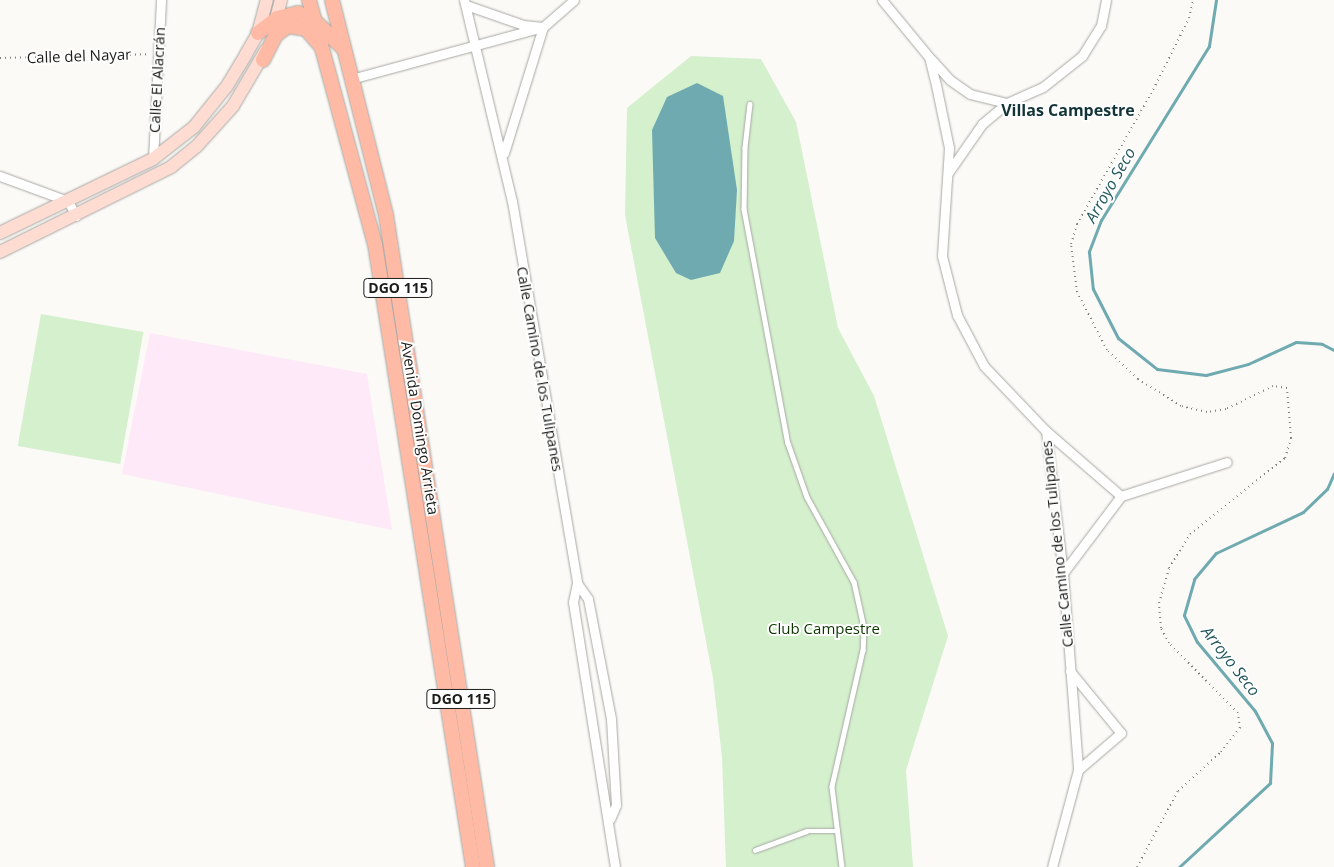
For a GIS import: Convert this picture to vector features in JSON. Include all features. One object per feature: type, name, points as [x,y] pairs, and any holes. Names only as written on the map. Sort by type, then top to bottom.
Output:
[{"type":"main road","points":[[0,233],[153,159],[194,127],[213,106],[246,54],[258,33],[267,0]]},
{"type":"main road","points":[[263,60],[281,0]]},
{"type":"main road","name":"Avenida Domingo Arrieta","points":[[310,0],[375,244],[412,487],[480,861]]},
{"type":"main road","name":"Avenida Domingo Arrieta","points":[[332,0],[386,215],[427,484],[480,861]]},
{"type":"main road","points":[[258,33],[277,18],[298,13],[316,22],[344,48]]},
{"type":"main road","points":[[0,252],[141,185],[197,146],[233,106],[276,36],[288,26],[306,29],[325,51]]},
{"type":"main road","points":[[333,85],[351,79]]},
{"type":"main road","points":[[412,487],[427,484]]},
{"type":"street","name":"Calle El Alacrán","points":[[153,159],[161,0]]},
{"type":"street","points":[[351,79],[475,47],[543,27],[574,0]]},
{"type":"street","name":"Calle Camino de los Tulipanes","points":[[882,0],[929,57],[950,148],[942,256],[957,316],[984,366],[1046,432],[1064,573],[1078,770],[1052,867]]},
{"type":"street","points":[[947,175],[982,124],[1007,102],[1043,87],[1082,56],[1101,26],[1106,0]]},
{"type":"street","name":"Calle Camino de los Tulipanes","points":[[465,3],[523,25],[543,27],[503,156]]},
{"type":"street","name":"Calle Camino de los Tulipanes","points":[[465,3],[503,156],[577,583],[573,602],[603,807],[610,819],[615,867]]},
{"type":"street","points":[[929,57],[950,80],[970,94],[1007,102]]},
{"type":"street","points":[[0,176],[68,200],[76,216]]},
{"type":"street","points":[[1046,432],[1120,496]]},
{"type":"street","points":[[1064,573],[1120,496],[1227,462]]},
{"type":"street","name":"Calle Camino de los Tulipanes","points":[[577,583],[588,600],[611,719],[616,805],[610,819]]},
{"type":"street","points":[[1070,671],[1121,733],[1078,770]]},
{"type":"lane","points":[[750,104],[744,147],[744,209],[788,444],[807,496],[854,582],[864,627],[863,650],[833,778],[842,867]]},
{"type":"lane","points":[[755,850],[806,831],[838,831]]},
{"type":"path","points":[[1137,867],[1178,791],[1221,752],[1240,728],[1238,713],[1169,643],[1161,628],[1159,602],[1169,568],[1190,534],[1285,458],[1291,438],[1287,388],[1273,386],[1226,409],[1207,412],[1181,406],[1138,379],[1111,354],[1077,292],[1071,244],[1077,224],[1151,94],[1189,18],[1193,0]]},
{"type":"path","name":"Calle del Nayar","points":[[0,58],[158,54]]},
{"type":"shaded area","points":[[150,333],[367,374],[392,530],[122,474]]},
{"type":"green space","name":"Club Campestre","points":[[691,56],[761,59],[796,122],[838,328],[874,396],[948,636],[906,770],[913,867],[726,867],[722,757],[713,678],[625,215],[627,108]]},
{"type":"green space","points":[[41,314],[143,332],[120,464],[18,446]]},
{"type":"water","points":[[697,83],[723,96],[737,190],[734,241],[720,273],[691,280],[676,273],[655,238],[652,130],[667,97]]},
{"type":"waterway","name":"Arroyo Seco","points":[[1216,0],[1209,46],[1101,220],[1089,252],[1093,289],[1118,338],[1157,369],[1206,375],[1248,364],[1296,342],[1322,344],[1334,350]]},
{"type":"waterway","name":"Arroyo Seco","points":[[1179,867],[1270,783],[1272,743],[1255,711],[1197,642],[1184,615],[1194,579],[1216,553],[1303,512],[1327,489],[1334,473]]},
{"type":"district","name":"Villas Campestre","points":[[1068,110]]}]
